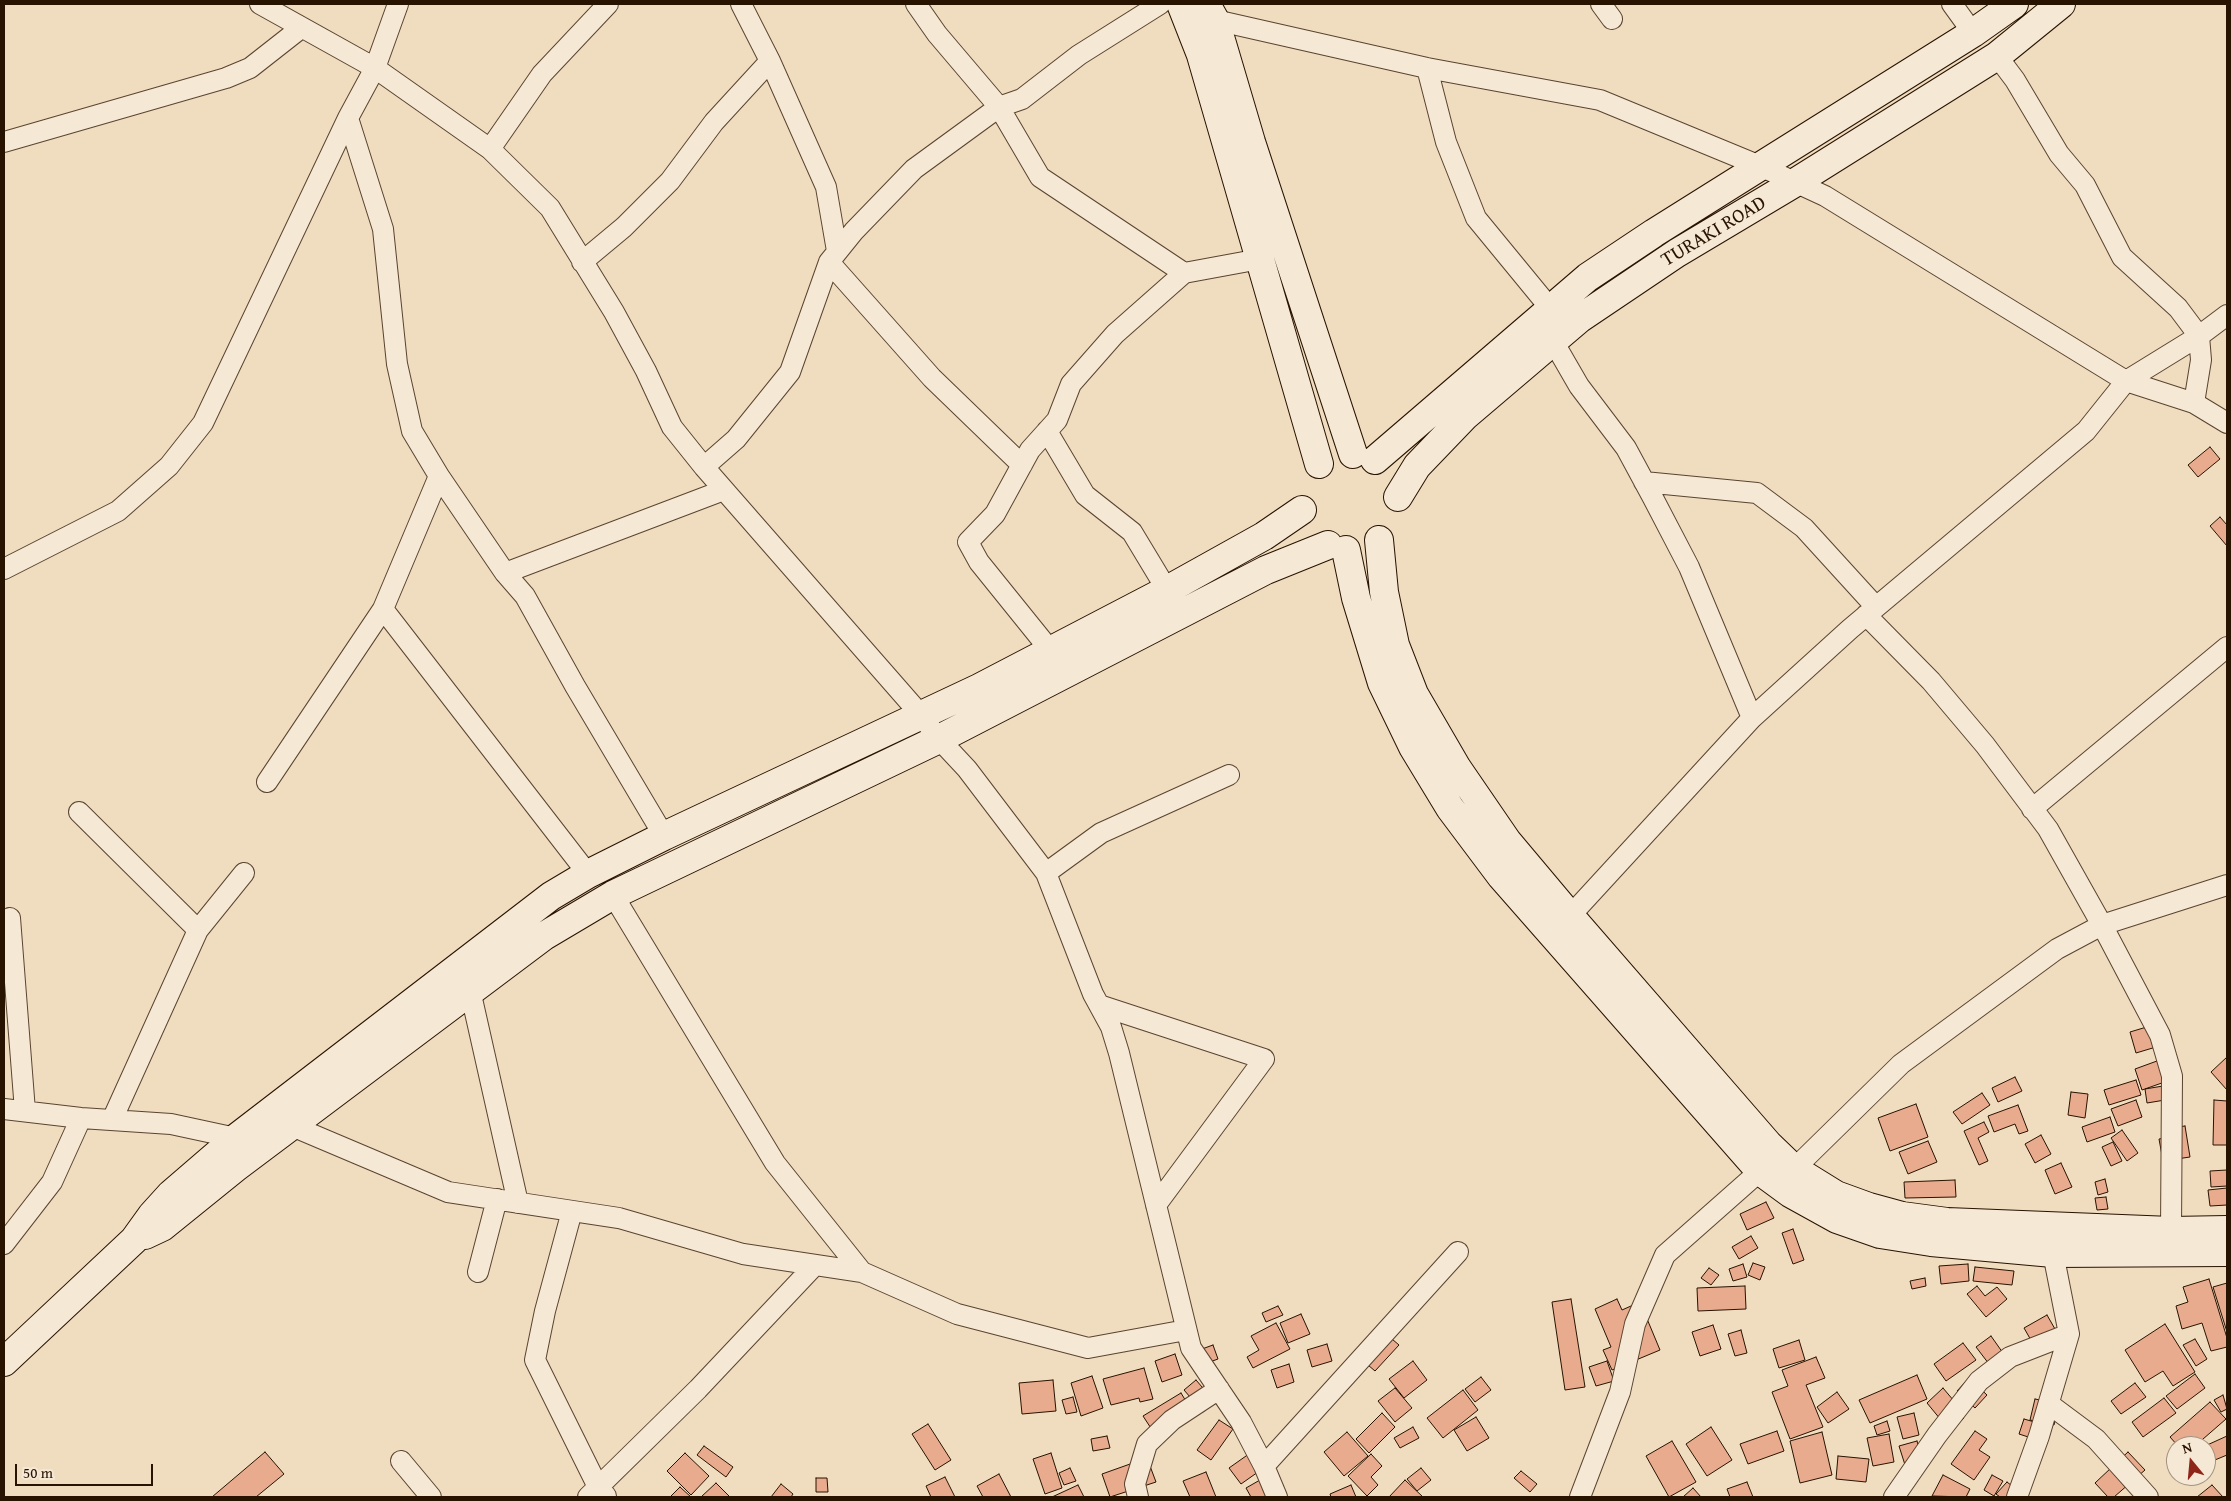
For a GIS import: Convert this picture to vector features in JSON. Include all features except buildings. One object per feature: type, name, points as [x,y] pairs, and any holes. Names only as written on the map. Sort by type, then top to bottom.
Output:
[{"type":"main road","points":[[1181,4],[1201,55],[1319,464]]},
{"type":"main road","points":[[2014,4],[1973,33],[1654,233],[1588,277],[1364,457],[1335,456],[1319,464],[1310,473],[1304,485],[1301,497],[1302,510],[1311,531],[1337,547],[1356,598],[1382,683],[1414,747],[1450,808],[1500,876],[1760,1171],[1790,1193],[1837,1219],[1880,1234],[1931,1242],[2053,1253],[2227,1252]]},
{"type":"main road","name":"TURAKI ROAD","points":[[1398,497],[1417,466],[1465,416],[1580,319],[1677,253],[1796,182],[1998,56],[2061,4]]},
{"type":"main road","points":[[134,1240],[162,1227],[235,1168],[544,936],[613,895],[939,739],[1266,570],[1337,547],[1379,540],[1394,521],[1398,497],[1390,476],[1364,457],[1251,142],[1211,12]]},
{"type":"main road","points":[[4,1362],[134,1240],[152,1215],[171,1194],[236,1138],[550,896],[588,874],[664,836],[920,714],[979,688],[1167,590],[1264,536],[1302,510]]},
{"type":"main road","points":[[1379,540],[1384,592],[1395,645],[1414,694],[1457,768],[1507,841],[1570,916],[1768,1144],[1794,1169],[1836,1195],[1902,1216],[1948,1222],[2171,1231],[2227,1230]]},
{"type":"street","points":[[260,4],[374,68],[490,149],[550,208],[614,312],[646,371],[672,427],[704,467],[967,769],[1046,873],[1099,1005],[1111,1027],[1119,1052],[1191,1348],[1241,1422],[1264,1466],[1277,1497]]},
{"type":"street","points":[[4,570],[118,511],[169,466],[197,430],[232,363],[248,325],[374,68],[398,4]]},
{"type":"street","points":[[490,149],[542,74],[608,4]]},
{"type":"street","points":[[741,4],[770,61],[826,187],[833,257],[932,378],[1022,465]]},
{"type":"street","points":[[916,4],[937,34],[999,106],[1040,177],[1184,273]]},
{"type":"street","points":[[704,467],[736,439],[790,372],[833,257],[854,231],[914,169],[999,106],[1022,99],[1079,55],[1160,4]]},
{"type":"street","points":[[1952,4],[1973,33]]},
{"type":"street","points":[[1211,12],[1427,68],[1600,100],[1760,166],[1825,196],[2126,381],[2194,403],[2227,423]]},
{"type":"street","points":[[4,142],[226,78],[250,68],[301,28]]},
{"type":"street","points":[[1998,56],[2015,80],[2059,154],[2085,184],[2122,257],[2178,308],[2199,336],[2201,360],[2194,403]]},
{"type":"street","points":[[582,262],[624,227],[670,181],[714,122],[770,61]]},
{"type":"street","points":[[1427,68],[1446,142],[1476,218],[1550,308]]},
{"type":"street","points":[[348,118],[383,229],[397,364],[412,431],[439,476],[505,572],[525,596],[575,686],[664,836]]},
{"type":"street","points":[[1050,650],[978,562],[968,542],[995,514],[1030,450],[1058,420],[1071,384],[1115,334],[1184,273],[1260,259]]},
{"type":"street","points":[[1570,916],[1752,718],[1871,611],[2086,431],[2126,381],[2199,336],[2227,315]]},
{"type":"street","points":[[1553,341],[1579,386],[1626,448],[1689,567],[1752,718]]},
{"type":"street","points":[[1047,431],[1085,495],[1132,532],[1167,590]]},
{"type":"street","points":[[267,782],[383,609],[439,476]]},
{"type":"street","points":[[1644,482],[1757,493],[1804,528],[1871,611],[1967,724],[2048,830],[2102,925],[2160,1035],[2172,1076],[2171,1231]]},
{"type":"street","points":[[505,572],[724,490]]},
{"type":"street","points":[[383,609],[588,874]]},
{"type":"street","points":[[2032,809],[2227,647]]},
{"type":"street","points":[[1046,873],[1101,833],[1229,775]]},
{"type":"street","points":[[80,812],[198,930]]},
{"type":"street","points":[[112,1120],[198,930],[244,873]]},
{"type":"street","points":[[1794,1169],[1901,1064],[2057,949],[2102,925],[2227,885]]},
{"type":"street","points":[[613,895],[775,1163],[862,1272]]},
{"type":"street","points":[[10,918],[25,1112]]},
{"type":"street","points":[[470,990],[518,1203]]},
{"type":"street","points":[[1099,1005],[1264,1059],[1156,1204]]},
{"type":"street","points":[[4,1109],[81,1118],[171,1124],[236,1138]]},
{"type":"street","points":[[4,1244],[52,1182],[81,1118]]},
{"type":"street","points":[[292,1126],[448,1192],[618,1218],[743,1254],[862,1272],[958,1314],[1088,1348],[1186,1330]]},
{"type":"street","points":[[1580,1497],[1620,1392],[1635,1324],[1665,1255],[1760,1171]]},
{"type":"street","points":[[478,1272],[497,1200]]},
{"type":"street","points":[[572,1211],[534,1360],[597,1494],[815,1265]]},
{"type":"street","points":[[1264,1466],[1458,1252]]},
{"type":"street","points":[[2017,1497],[2049,1404],[2069,1334],[2053,1253]]},
{"type":"street","points":[[1894,1497],[1937,1434],[1979,1381],[2010,1357],[2069,1334]]},
{"type":"street","points":[[1138,1497],[1136,1484],[1148,1444],[1172,1420],[1219,1389]]},
{"type":"street","points":[[2049,1404],[2096,1439],[2148,1497]]},
{"type":"street","points":[[401,1461],[430,1497]]}]
